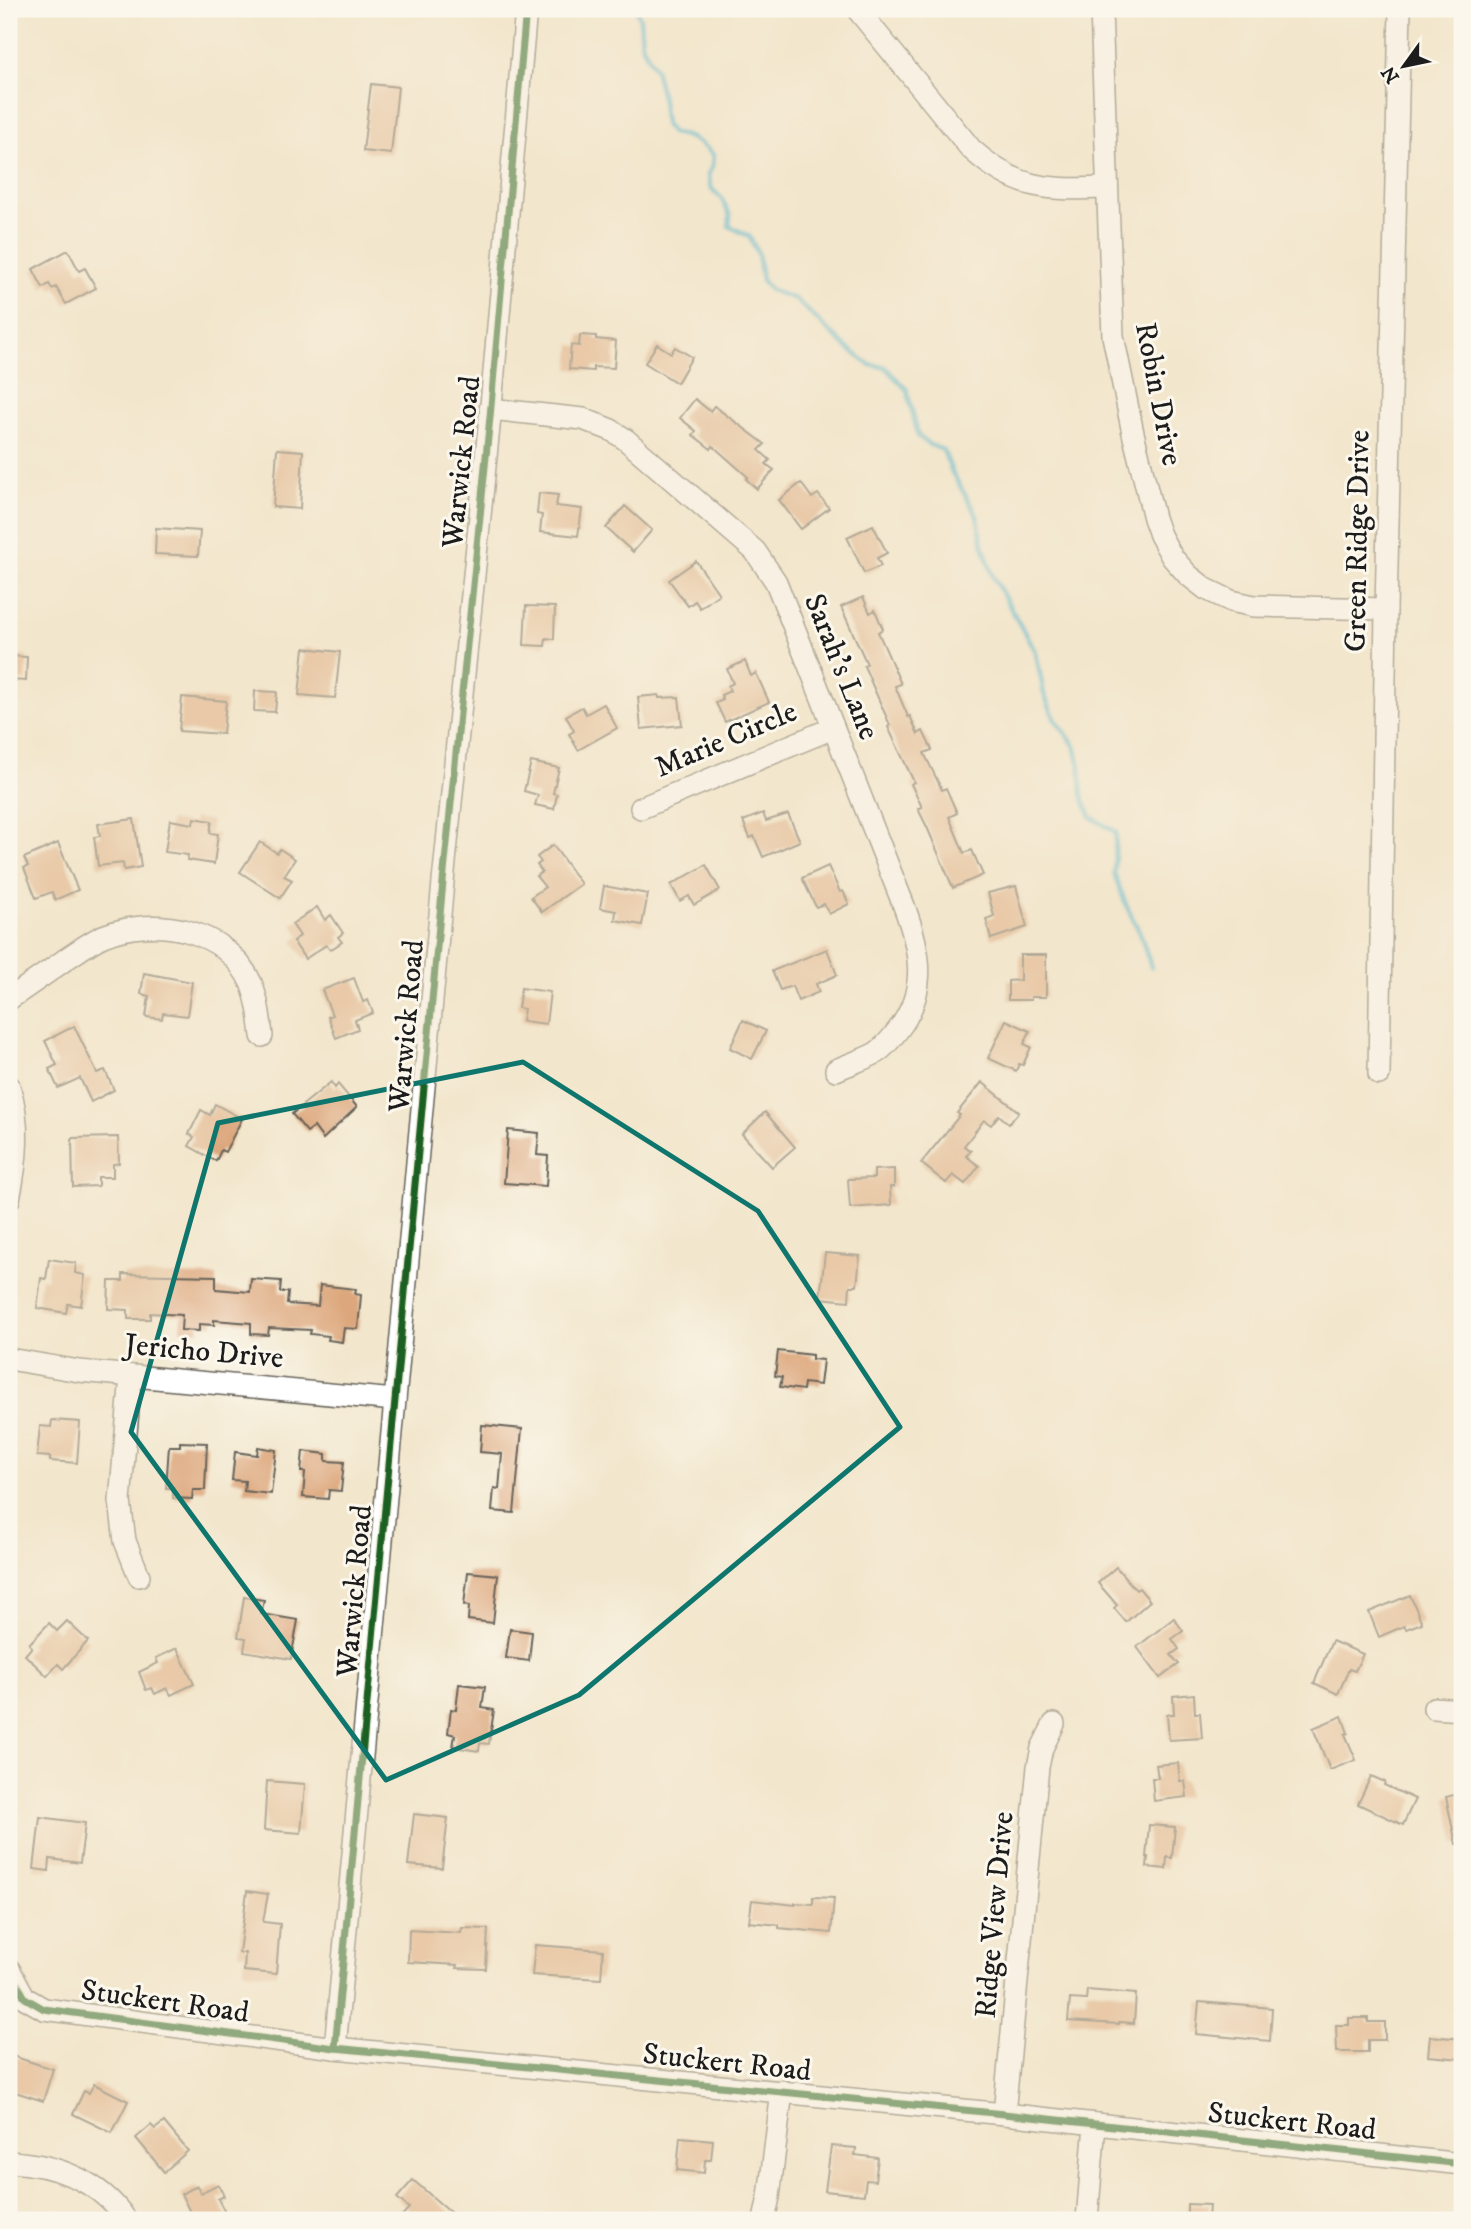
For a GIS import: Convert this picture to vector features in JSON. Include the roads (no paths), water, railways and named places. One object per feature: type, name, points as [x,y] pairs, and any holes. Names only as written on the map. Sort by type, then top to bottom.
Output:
[{"type":"street","name":"Warwick Road","points":[[335,2048],[526,9]]},
{"type":"street","points":[[857,9],[971,149],[985,162],[1007,177],[1049,189],[1107,188]]},
{"type":"street","name":"Robin Drive","points":[[1101,9],[1112,336],[1154,518],[1172,557],[1188,575],[1206,589],[1231,601],[1267,607],[1386,609]]},
{"type":"street","name":"Green Ridge Drive","points":[[1379,1074],[1386,609],[1400,9]]},
{"type":"street","name":"Sarah's Lane","points":[[490,409],[583,419],[611,430],[625,439],[755,551],[776,582],[915,936],[919,973],[910,1013],[889,1041],[876,1052],[836,1070]]},
{"type":"street","name":"Marie Circle","points":[[641,807],[833,728]]},
{"type":"street","points":[[9,999],[102,937],[125,929],[150,926],[175,928],[192,931],[221,945],[239,964],[250,981],[257,1001],[262,1036]]},
{"type":"street","points":[[9,1086],[17,1126],[17,1151],[9,1199]]},
{"type":"street","name":"Jericho Drive","points":[[9,1359],[39,1366],[131,1376],[395,1400]]},
{"type":"street","points":[[131,1376],[120,1502],[125,1541],[139,1576]]},
{"type":"street","points":[[1434,1708],[1462,1710]]},
{"type":"street","name":"Ridge View Drive","points":[[1004,2114],[1038,1767],[1042,1748],[1054,1724]]},
{"type":"street","name":"Stuckert Road","points":[[9,1969],[24,1998],[44,2009],[335,2048],[782,2091],[1462,2164]]},
{"type":"street","points":[[764,2220],[782,2091]]},
{"type":"street","points":[[1087,2220],[1095,2124]]},
{"type":"street","points":[[9,2162],[54,2168],[81,2179],[105,2196],[126,2220]]},
{"type":"waterway","points":[[636,9],[640,19],[642,45],[655,69],[665,125],[672,133],[694,140],[713,155],[708,175],[711,188],[721,198],[730,215],[729,226],[749,236],[758,253],[762,280],[770,290],[795,299],[846,347],[870,365],[885,367],[907,390],[918,436],[943,450],[977,516],[993,577],[1036,653],[1044,694],[1055,719],[1075,746],[1080,766],[1082,795],[1091,817],[1116,832],[1114,873],[1140,933],[1151,967]]}]
